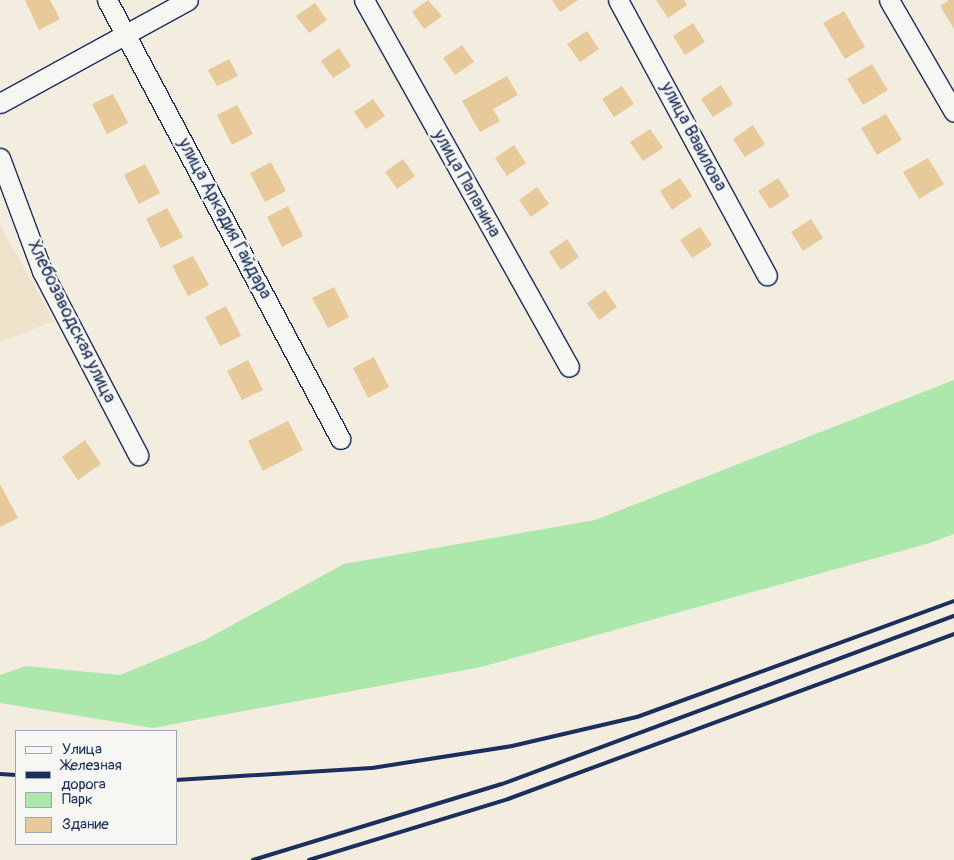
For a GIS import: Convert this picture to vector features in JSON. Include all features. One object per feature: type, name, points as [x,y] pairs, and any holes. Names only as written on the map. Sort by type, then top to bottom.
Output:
[{"type":"street","name":"улица Аркадия Гайдара","points":[[107,0],[340,439]]},
{"type":"street","points":[[0,103],[188,0]]},
{"type":"street","name":"улица Папанина","points":[[364,0],[568,367]]},
{"type":"street","name":"улица Вавилова","points":[[618,0],[767,275]]},
{"type":"street","points":[[889,0],[954,112]]},
{"type":"street","name":"Хлебозаводская улица","points":[[0,158],[42,270],[138,455]]},
{"type":"shaded area","points":[[0,225],[54,321],[0,342]]},
{"type":"green space","points":[[954,380],[954,534],[930,543],[481,667],[153,728],[0,703],[0,675],[26,666],[120,675],[205,640],[344,564],[595,520]]},
{"type":"building","points":[[25,0],[50,0],[60,19],[39,30]]},
{"type":"building","points":[[428,0],[442,16],[424,29],[412,12]]},
{"type":"building","points":[[552,0],[578,0],[560,12]]},
{"type":"building","points":[[656,0],[684,0],[687,5],[668,18]]},
{"type":"building","points":[[949,0],[954,0],[954,29],[940,6]]},
{"type":"building","points":[[315,3],[327,20],[309,33],[296,16]]},
{"type":"building","points":[[844,11],[865,47],[845,59],[823,23]]},
{"type":"building","points":[[693,23],[705,42],[685,55],[673,36]]},
{"type":"building","points":[[587,31],[599,49],[580,62],[567,44]]},
{"type":"building","points":[[462,45],[474,62],[455,75],[443,58]]},
{"type":"building","points":[[339,48],[351,66],[333,78],[321,61]]},
{"type":"building","points":[[229,59],[238,76],[217,86],[208,70]]},
{"type":"building","points":[[872,64],[888,90],[863,105],[847,79]]},
{"type":"building","points":[[507,76],[518,95],[493,109],[500,121],[480,132],[462,101]]},
{"type":"building","points":[[721,85],[733,104],[713,117],[701,99]]},
{"type":"building","points":[[622,86],[634,104],[614,117],[602,99]]},
{"type":"building","points":[[113,94],[128,123],[107,134],[92,104]]},
{"type":"building","points":[[373,99],[385,116],[366,129],[354,112]]},
{"type":"building","points":[[237,105],[253,134],[232,145],[217,115]]},
{"type":"building","points":[[886,114],[902,140],[877,155],[861,128]]},
{"type":"building","points":[[753,125],[765,144],[745,157],[733,139]]},
{"type":"building","points":[[650,129],[663,148],[643,161],[630,142]]},
{"type":"building","points":[[514,145],[526,163],[507,176],[495,158]]},
{"type":"building","points":[[928,158],[944,184],[919,199],[903,172]]},
{"type":"building","points":[[403,159],[415,176],[397,189],[385,172]]},
{"type":"building","points":[[271,162],[286,191],[265,202],[250,173]]},
{"type":"building","points":[[145,164],[160,193],[139,204],[124,175]]},
{"type":"building","points":[[680,178],[692,196],[672,210],[660,191]]},
{"type":"building","points":[[778,178],[790,196],[770,209],[758,191]]},
{"type":"building","points":[[537,187],[549,204],[531,217],[519,200]]},
{"type":"building","points":[[288,206],[303,236],[282,247],[267,217]]},
{"type":"building","points":[[167,208],[183,237],[161,248],[146,219]]},
{"type":"building","points":[[811,219],[823,238],[803,251],[791,232]]},
{"type":"building","points":[[700,227],[712,245],[692,258],[680,240]]},
{"type":"building","points":[[567,239],[579,257],[561,270],[549,252]]},
{"type":"building","points":[[193,256],[209,285],[188,296],[172,266]]},
{"type":"building","points":[[334,287],[349,317],[328,328],[312,298]]},
{"type":"building","points":[[605,290],[617,307],[599,320],[587,303]]},
{"type":"building","points":[[226,306],[241,336],[220,346],[205,317]]},
{"type":"building","points":[[374,357],[389,387],[368,398],[353,368]]},
{"type":"building","points":[[248,360],[263,390],[242,400],[227,371]]},
{"type":"building","points":[[288,421],[303,450],[263,471],[248,441]]},
{"type":"building","points":[[85,440],[101,464],[78,480],[62,457]]},
{"type":"building","points":[[0,484],[18,518],[0,527]]},
{"type":"railway","points":[[178,780],[372,768],[512,746],[637,717],[954,601]]},
{"type":"railway","points":[[253,860],[502,784],[954,616]]},
{"type":"railway","points":[[309,860],[508,799],[954,634]]},
{"type":"railway","points":[[0,774],[15,775]]}]
